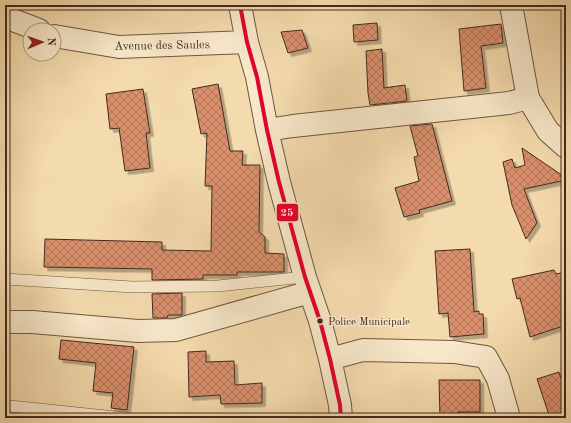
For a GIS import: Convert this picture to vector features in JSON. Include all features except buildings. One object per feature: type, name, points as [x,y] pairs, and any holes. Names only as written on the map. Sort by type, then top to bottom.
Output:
[{"type":"street","points":[[240,5],[279,182],[330,359],[340,405],[341,418]]},
{"type":"street","points":[[511,5],[528,98],[548,131],[566,147]]},
{"type":"street","points":[[5,17],[22,24]]},
{"type":"street","name":"Avenue des Saules","points":[[62,37],[118,47],[247,42]]},
{"type":"street","points":[[267,130],[509,103],[528,98]]},
{"type":"street","points":[[5,322],[32,322],[138,331],[176,330],[308,285]]},
{"type":"street","points":[[330,359],[363,350],[454,352],[486,357],[498,379],[510,418]]},
{"type":"lane","points":[[5,279],[132,287],[308,285]]},
{"type":"lane","points":[[5,407],[10,406],[125,418]]},
{"type":"transit line","name":"25","points":[[240,5],[279,182],[305,277],[320,321],[330,359],[340,405],[341,418]]},
{"type":"place","name":"Police Municipale","points":[[320,321]]}]
